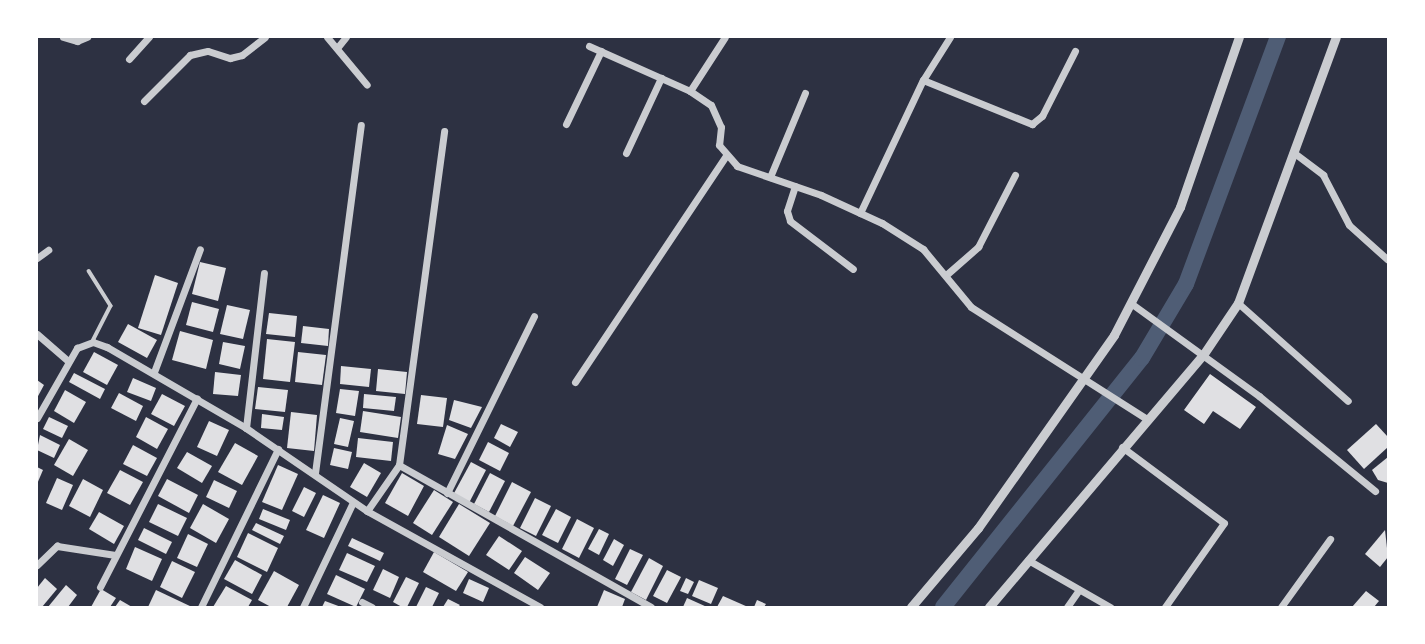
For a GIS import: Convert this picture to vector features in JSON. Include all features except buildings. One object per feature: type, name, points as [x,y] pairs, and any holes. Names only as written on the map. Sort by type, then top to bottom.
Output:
[{"type":"street","points":[[63,37],[77,41],[87,37]]},
{"type":"street","points":[[129,59],[149,37]]},
{"type":"street","points":[[144,101],[190,55],[208,51],[230,58],[242,55],[265,37]]},
{"type":"street","points":[[327,37],[367,85]]},
{"type":"street","points":[[337,48],[346,37]]},
{"type":"street","points":[[690,91],[725,37]]},
{"type":"street","points":[[860,213],[923,80],[950,37]]},
{"type":"street","points":[[911,607],[978,528],[1087,377],[1132,304],[1180,207],[1239,37]]},
{"type":"street","points":[[989,607],[1122,447],[1203,355],[1238,303],[1336,37]]},
{"type":"street","points":[[589,46],[690,91],[711,105],[718,117],[719,145],[737,166],[860,213],[923,249],[971,307],[1087,377],[1147,419]]},
{"type":"street","points":[[566,124],[601,51]]},
{"type":"street","points":[[923,80],[1032,124],[1042,116],[1075,51]]},
{"type":"street","points":[[626,153],[661,78]]},
{"type":"street","points":[[770,177],[805,93]]},
{"type":"street","points":[[315,473],[361,125]]},
{"type":"street","points":[[367,511],[399,464],[444,131]]},
{"type":"street","points":[[1293,152],[1323,175],[1349,225],[1388,260]]},
{"type":"street","points":[[575,382],[726,156]]},
{"type":"street","points":[[946,275],[978,247],[1015,175]]},
{"type":"street","points":[[795,186],[787,211],[790,221],[853,269]]},
{"type":"street","points":[[154,372],[200,249]]},
{"type":"street","points":[[37,258],[48,250]]},
{"type":"street","points":[[246,428],[264,273]]},
{"type":"street","points":[[1238,303],[1348,401]]},
{"type":"street","points":[[1132,304],[1203,355],[1375,491]]},
{"type":"street","points":[[447,493],[534,316]]},
{"type":"street","points":[[37,334],[68,361]]},
{"type":"street","points":[[37,418],[77,348],[93,342],[154,372],[246,428],[367,511],[540,607]]},
{"type":"street","points":[[100,587],[197,398]]},
{"type":"street","points":[[1122,447],[1224,523],[1165,607]]},
{"type":"street","points":[[201,607],[278,449]]},
{"type":"street","points":[[399,464],[651,607]]},
{"type":"street","points":[[303,607],[353,502]]},
{"type":"street","points":[[1281,607],[1330,539]]},
{"type":"street","points":[[37,565],[57,546],[115,555]]},
{"type":"street","points":[[1028,560],[1110,607]]},
{"type":"street","points":[[1067,607],[1079,590]]},
{"type":"street","points":[[362,603],[372,607]]},
{"type":"lane","points":[[89,271],[111,306],[93,342]]},
{"type":"waterway","points":[[943,607],[1142,358],[1186,284],[1278,37]]}]
